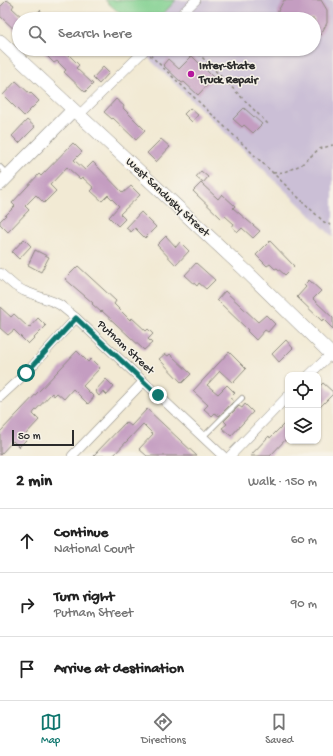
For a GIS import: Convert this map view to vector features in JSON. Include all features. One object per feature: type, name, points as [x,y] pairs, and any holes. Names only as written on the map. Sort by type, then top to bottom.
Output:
[{"type":"street","points":[[183,12],[196,0]]},
{"type":"street","name":"West Sandusky Street","points":[[0,41],[12,52]]},
{"type":"street","name":"West Sandusky Street","points":[[16,56],[245,270],[332,355]]},
{"type":"street","points":[[3,175],[138,56]]},
{"type":"street","name":"Putnam Street","points":[[0,273],[15,286],[24,291],[54,302],[76,318],[223,456]]},
{"type":"street","points":[[0,397],[26,373],[76,318]]},
{"type":"street","points":[[312,372],[332,355]]},
{"type":"street","points":[[72,456],[143,382]]},
{"type":"street","points":[[230,456],[285,399]]},
{"type":"lane","points":[[203,437],[242,398]]},
{"type":"path","points":[[151,56],[324,222],[333,226]]},
{"type":"path","points":[[201,56],[268,124]]},
{"type":"path","points":[[273,173],[284,172],[300,165],[319,149],[333,145]]},
{"type":"shaded area","points":[[176,0],[333,0],[333,237],[146,56],[321,56],[321,12],[165,12]]},
{"type":"green space","points":[[105,0],[176,0],[165,12],[118,12]]},
{"type":"building","points":[[7,0],[14,5],[12,8],[16,12],[12,12],[12,27],[0,16],[0,7]]},
{"type":"building","points":[[284,0],[321,0],[327,10],[327,23],[321,34],[321,12],[278,11]]},
{"type":"building","points":[[47,56],[70,56],[79,65],[76,68],[93,84],[85,92],[64,72],[66,70],[57,61],[54,63]]},
{"type":"building","name":"Inter-State Truck Repair","points":[[192,56],[214,78],[198,95],[184,82],[182,83],[163,65],[168,59],[179,69]]},
{"type":"building","points":[[103,67],[109,73],[99,84],[93,78]]},
{"type":"building","points":[[16,81],[39,101],[24,116],[3,95]]},
{"type":"building","points":[[116,99],[145,130],[136,140],[113,118],[112,119],[104,112]]},
{"type":"building","points":[[190,108],[198,115],[192,122],[184,114]]},
{"type":"building","points":[[244,108],[262,124],[253,133],[244,125],[242,127],[233,119]]},
{"type":"building","points":[[27,120],[35,127],[19,143],[12,136]]},
{"type":"building","points":[[161,139],[170,147],[156,162],[147,153]]},
{"type":"building","points":[[73,143],[82,152],[74,160],[85,170],[93,162],[123,193],[131,186],[140,195],[120,214],[125,219],[118,226],[109,217],[119,206],[108,195],[102,201],[91,191],[94,188],[82,177],[80,179],[67,167],[50,185],[56,191],[44,203],[36,195],[25,206],[29,210],[8,232],[0,224],[0,221],[15,206],[12,203],[39,174],[41,176]]},
{"type":"building","points":[[201,171],[208,177],[203,183],[196,177]]},
{"type":"building","points":[[201,183],[218,199],[222,194],[235,206],[233,208],[260,231],[253,238],[242,228],[238,232],[232,227],[234,224],[225,216],[222,219],[193,191]]},
{"type":"building","points":[[141,212],[156,227],[145,238],[135,228],[131,232],[126,228]]},
{"type":"building","points":[[166,236],[176,247],[180,242],[189,251],[176,265],[157,245]]},
{"type":"building","points":[[24,239],[31,246],[19,259],[12,252]]},
{"type":"building","points":[[270,241],[294,266],[285,275],[270,264],[267,266],[256,255]]},
{"type":"building","points":[[35,250],[49,257],[41,272],[28,265]]},
{"type":"building","points":[[196,263],[215,280],[206,289],[199,283],[197,286],[185,275]]},
{"type":"building","points":[[78,266],[116,301],[114,304],[130,320],[132,318],[146,331],[148,329],[153,334],[148,339],[152,343],[144,350],[65,279]]},
{"type":"building","points":[[309,280],[321,291],[313,299],[333,318],[333,329],[323,319],[322,321],[297,297],[306,287],[304,285]]},
{"type":"building","points":[[225,291],[258,322],[266,315],[275,324],[268,332],[265,330],[256,340],[247,331],[248,330],[217,300]]},
{"type":"building","points":[[0,307],[11,317],[14,314],[29,328],[38,318],[46,326],[28,344],[14,330],[8,335],[0,328]]},
{"type":"building","points":[[286,340],[293,348],[279,362],[272,354]]},
{"type":"building","points":[[77,351],[88,362],[91,359],[100,368],[83,386],[94,397],[88,404],[73,389],[64,399],[57,393],[54,396],[52,393],[34,412],[33,414],[39,420],[25,435],[28,438],[19,447],[13,441],[0,455],[0,432]]},
{"type":"building","points":[[229,352],[246,369],[233,383],[220,371],[207,385],[218,394],[227,385],[235,393],[230,398],[234,401],[219,416],[215,413],[212,416],[204,409],[208,405],[193,391]]},
{"type":"building","points":[[165,354],[168,356],[170,354],[191,374],[182,383],[159,359]]},
{"type":"building","points":[[106,379],[114,387],[107,395],[103,391],[99,396],[95,391]]},
{"type":"building","points":[[323,383],[333,392],[333,394],[321,406],[321,385]]},
{"type":"building","points":[[245,404],[253,412],[231,436],[222,428],[227,424],[224,421],[239,406],[242,408]]},
{"type":"building","points":[[147,409],[197,456],[147,456],[139,449],[153,434],[143,424],[113,456],[93,456],[126,422],[131,426]]},
{"type":"building","points":[[285,423],[285,440],[270,456],[250,456],[269,436],[270,438]]},
{"type":"place","name":"Inter-State Truck Repair","points":[[191,74]]},
{"type":"route","points":[[26,373],[76,318],[158,395]]}]
